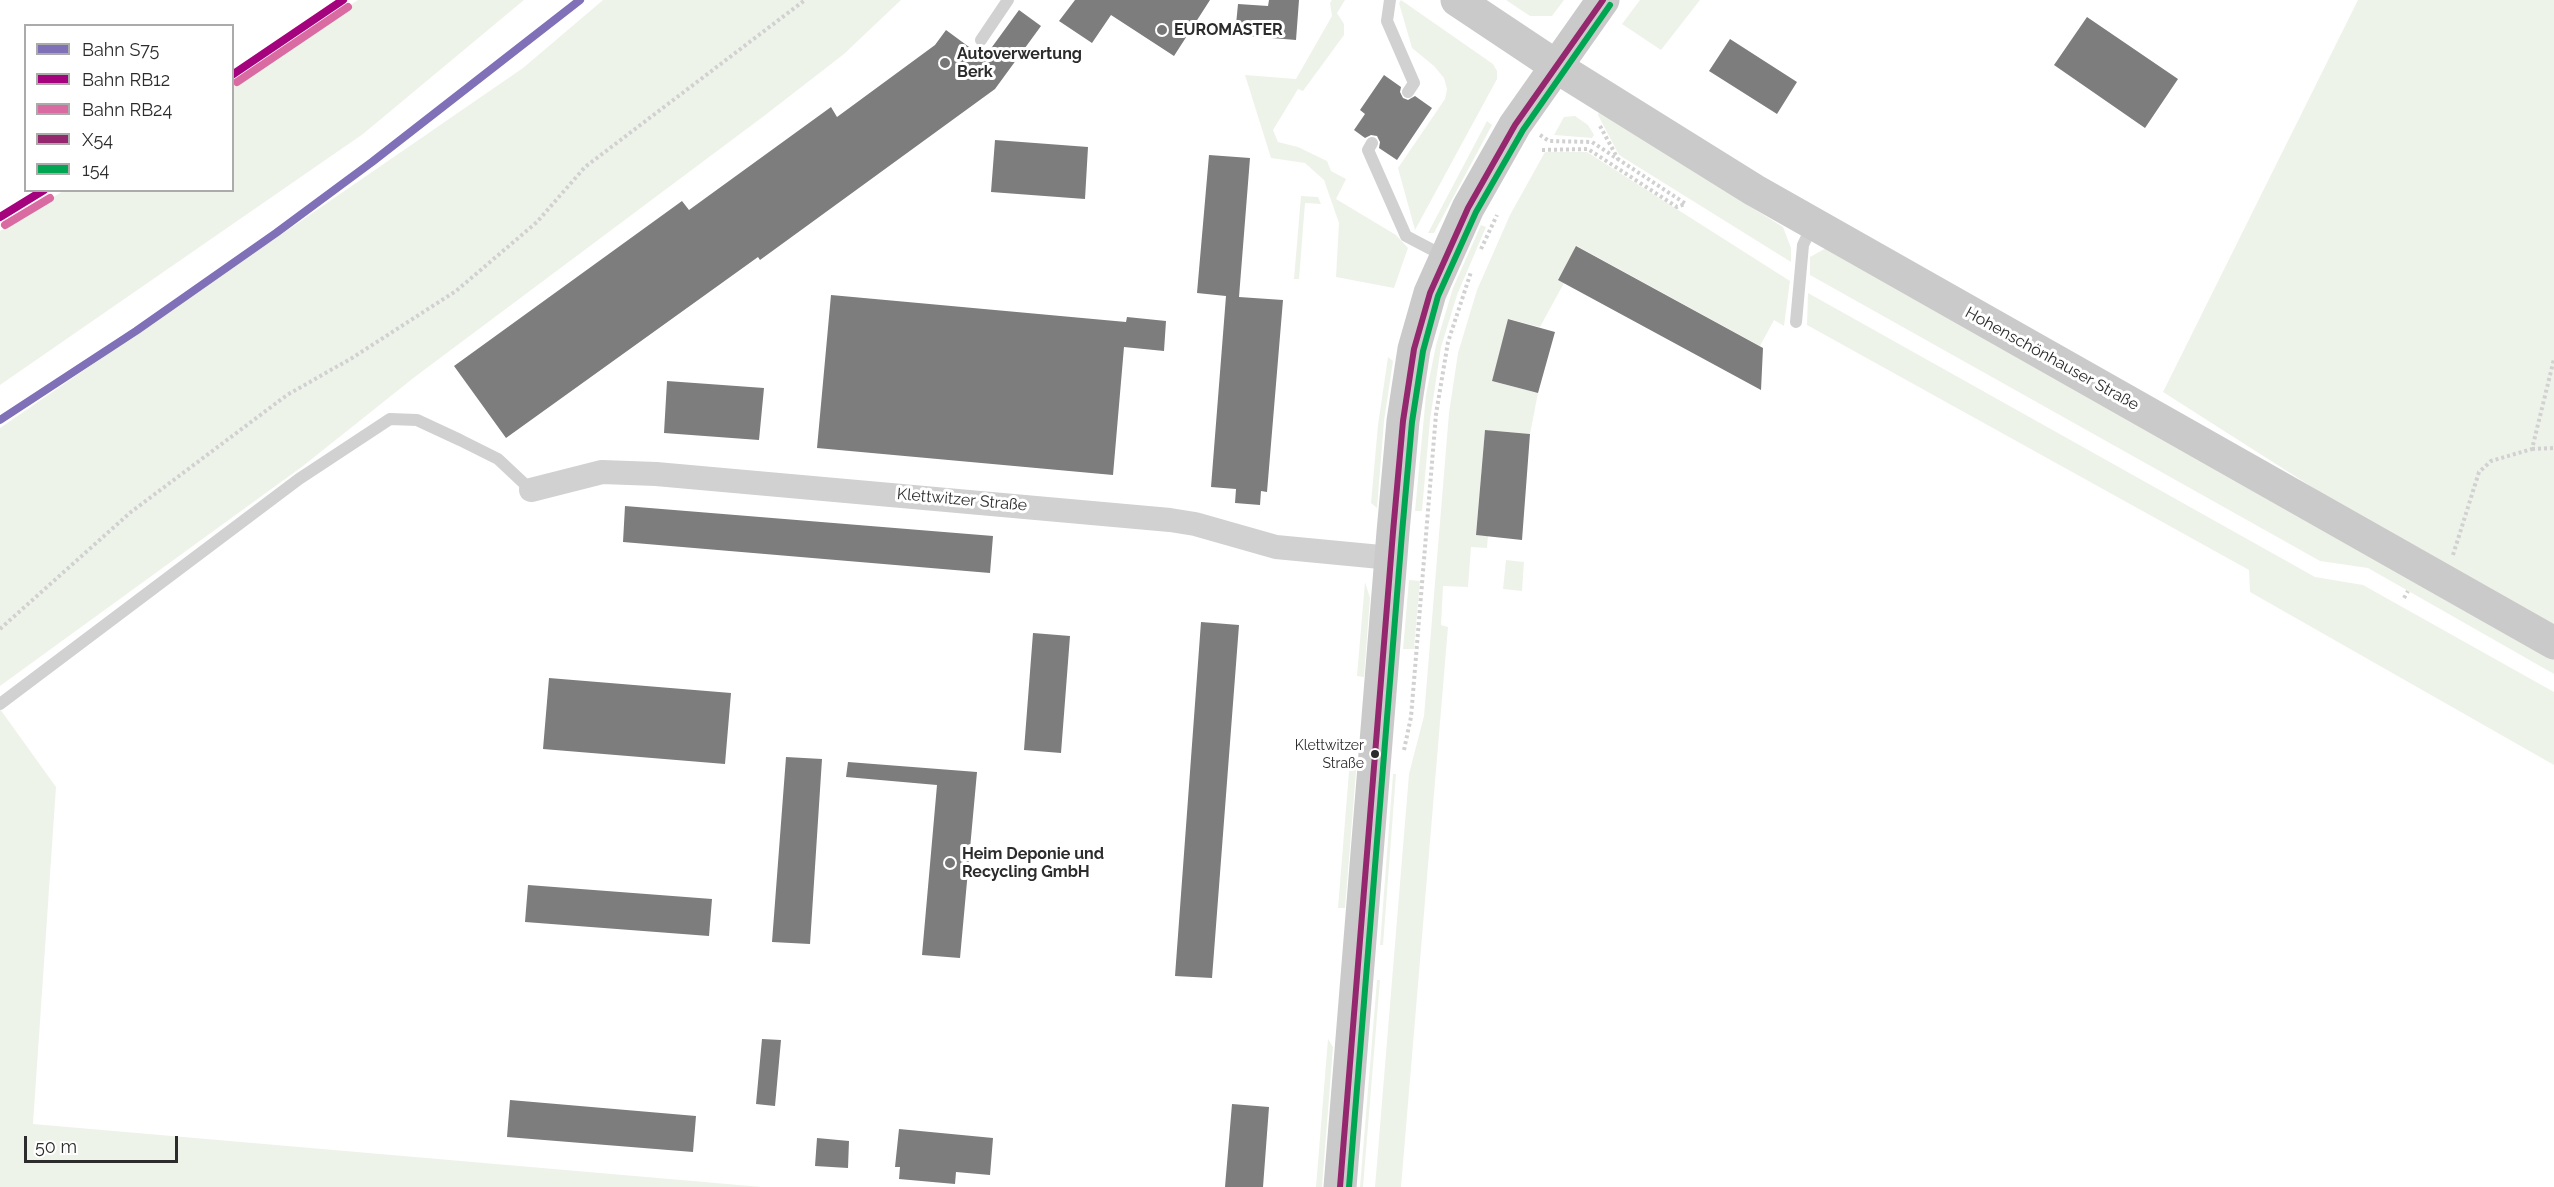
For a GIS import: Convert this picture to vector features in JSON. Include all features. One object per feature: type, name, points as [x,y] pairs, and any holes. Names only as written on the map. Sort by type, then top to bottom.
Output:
[{"type":"main road","name":"Hohenschönhauser Straße","points":[[1458,0],[1555,66],[1813,225],[2554,643]]},
{"type":"main road","points":[[1340,1187],[1391,558],[1403,421],[1410,376],[1426,306],[1464,261],[1468,208],[1515,125],[1603,0]]},
{"type":"street","name":"Klettwitzer Straße","points":[[531,489],[602,472],[656,474],[1170,520],[1195,524],[1276,547],[1391,558]]},
{"type":"lane","points":[[981,40],[1008,0]]},
{"type":"lane","points":[[1390,0],[1387,21],[1414,83],[1408,92]]},
{"type":"lane","points":[[1372,143],[1368,150],[1406,236],[1464,261]]},
{"type":"lane","points":[[1796,322],[1803,245],[1813,225]]},
{"type":"lane","points":[[0,704],[299,479],[390,419],[417,420],[460,440],[498,459],[531,489]]},
{"type":"path","points":[[0,629],[132,512],[287,395],[344,363],[456,291],[537,222],[585,167],[804,0]]},
{"type":"path","points":[[1598,122],[1619,159]]},
{"type":"path","points":[[1534,145],[1540,135],[1549,141],[1592,142],[1686,204],[1677,207],[1588,149],[1542,150]]},
{"type":"path","points":[[1403,755],[1411,717],[1436,414],[1445,356],[1464,261],[1499,208]]},
{"type":"path","points":[[2532,449],[2554,359]]},
{"type":"path","points":[[2437,576],[2450,564],[2479,472],[2491,461],[2532,449],[2554,448]]},
{"type":"path","points":[[1409,655],[1424,656]]},
{"type":"shaded area","points":[[358,0],[524,0],[363,134],[0,385],[0,231],[61,192],[234,192],[234,80]]},
{"type":"shaded area","points":[[603,0],[901,0],[844,54],[764,116],[416,376],[303,466],[0,686],[0,428],[523,68]]},
{"type":"shaded area","points":[[1332,0],[1345,0],[1337,13],[1344,24],[1344,35],[1303,91],[1298,89],[1273,130],[1278,142],[1298,147],[1327,161],[1331,171],[1346,179],[1336,199],[1396,235],[1408,248],[1394,288],[1336,277],[1339,223],[1324,180],[1305,163],[1271,158],[1245,75],[1296,79],[1332,16],[1330,3]]},
{"type":"shaded area","points":[[1401,0],[1493,64],[1497,71],[1497,79],[1415,230],[1398,168],[1445,99],[1447,89],[1444,78],[1434,66],[1412,48],[1399,3]]},
{"type":"shaded area","points":[[1506,0],[1564,0],[1552,16],[1530,16]]},
{"type":"shaded area","points":[[1640,0],[1700,0],[1661,50],[1622,24]]},
{"type":"shaded area","points":[[2358,0],[2554,0],[2554,631],[2406,547],[2163,392]]},
{"type":"shaded area","points":[[1599,112],[1783,227],[1791,248],[1791,262],[1619,155],[1598,115]]},
{"type":"shaded area","points":[[1575,116],[1588,125],[1594,135],[1592,138],[1554,135],[1564,117]]},
{"type":"shaded area","points":[[1487,121],[1492,125],[1434,233],[1428,233]]},
{"type":"shaded area","points":[[1545,152],[1587,152],[1790,281],[1784,326],[1774,320],[1760,346],[1577,246],[1558,279],[1564,283],[1540,327],[1509,319],[1492,381],[1538,393],[1530,434],[1485,430],[1476,535],[1488,536],[1487,548],[1471,547],[1468,587],[1443,586],[1441,625],[1448,627],[1401,1187],[1375,1187],[1409,774],[1424,716],[1449,413],[1458,353],[1477,290],[1510,215]]},
{"type":"shaded area","points":[[1301,196],[1318,197],[1321,204],[1305,203],[1299,279],[1294,279]]},
{"type":"shaded area","points":[[1481,225],[1486,227],[1457,295],[1441,347],[1430,420],[1422,511],[1415,511],[1426,395],[1436,345],[1453,288]]},
{"type":"shaded area","points":[[1826,248],[2554,655],[2554,674],[2368,568],[2320,561],[1810,275],[1810,257]]},
{"type":"shaded area","points":[[1808,293],[2315,577],[2363,585],[2554,692],[2554,765],[2250,592],[2249,570],[1807,325]]},
{"type":"shaded area","points":[[1388,357],[1393,361],[1384,421],[1377,508],[1371,503],[1378,425]]},
{"type":"shaded area","points":[[1506,560],[1524,562],[1522,591],[1503,589]]},
{"type":"shaded area","points":[[1409,580],[1420,581],[1414,649],[1403,649]]},
{"type":"shaded area","points":[[1365,582],[1370,598],[1364,677],[1357,676]]},
{"type":"shaded area","points":[[0,709],[56,787],[33,1124],[762,1187],[0,1187]]},
{"type":"shaded area","points":[[1350,759],[1357,760],[1345,908],[1338,908]]},
{"type":"shaded area","points":[[1393,774],[1396,774],[1383,945],[1380,945]]},
{"type":"shaded area","points":[[1377,980],[1380,980],[1363,1187],[1360,1187]]},
{"type":"shaded area","points":[[1328,1039],[1333,1047],[1322,1187],[1316,1187]]},
{"type":"building","name":"EUROMASTER","points":[[1075,0],[1210,0],[1174,56],[1111,15],[1092,43],[1059,21]]},
{"type":"building","points":[[1269,0],[1299,0],[1296,40],[1235,35],[1238,4],[1268,6]]},
{"type":"building","points":[[1019,10],[1041,26],[995,89],[760,260],[758,257],[506,438],[454,366],[682,201],[689,210],[831,107],[837,117],[935,45],[946,30],[984,58]]},
{"type":"building","points":[[2087,17],[2178,79],[2145,128],[2054,65]]},
{"type":"building","points":[[1730,39],[1797,82],[1777,114],[1709,71]]},
{"type":"building","points":[[1384,75],[1401,87],[1400,92],[1403,98],[1408,100],[1415,96],[1432,108],[1397,160],[1379,148],[1380,142],[1377,136],[1371,135],[1365,138],[1354,130],[1365,114],[1360,110]]},
{"type":"building","points":[[995,140],[1088,147],[1085,199],[991,192]]},
{"type":"building","points":[[1209,155],[1250,158],[1239,297],[1283,300],[1267,492],[1261,491],[1260,505],[1235,503],[1236,489],[1211,487],[1226,296],[1197,293]]},
{"type":"building","points":[[1576,246],[1763,348],[1761,390],[1558,280]]},
{"type":"building","points":[[831,295],[1126,322],[1127,317],[1166,321],[1164,351],[1124,347],[1113,475],[817,448]]},
{"type":"building","points":[[1508,319],[1555,332],[1538,393],[1492,381]]},
{"type":"building","points":[[667,381],[764,388],[759,440],[664,433]]},
{"type":"building","points":[[1485,430],[1530,434],[1522,540],[1476,535]]},
{"type":"building","points":[[625,506],[993,536],[990,573],[623,542]]},
{"type":"building","points":[[1201,622],[1239,625],[1212,978],[1175,976]]},
{"type":"building","points":[[1033,633],[1070,636],[1061,753],[1024,750]]},
{"type":"building","points":[[549,678],[731,693],[725,764],[543,749]]},
{"type":"building","points":[[786,757],[822,759],[810,944],[772,942]]},
{"type":"building","points":[[848,762],[977,772],[960,958],[922,955],[937,785],[846,777]]},
{"type":"building","points":[[528,885],[712,899],[709,936],[525,922]]},
{"type":"building","points":[[762,1039],[781,1040],[775,1106],[756,1104]]},
{"type":"building","points":[[510,1100],[696,1116],[693,1152],[507,1137]]},
{"type":"building","points":[[1232,1104],[1269,1107],[1263,1187],[1225,1187]]},
{"type":"building","points":[[899,1129],[993,1138],[990,1175],[956,1172],[955,1184],[899,1179],[900,1167],[895,1167]]},
{"type":"building","points":[[817,1138],[849,1141],[848,1168],[815,1166]]},
{"type":"rail line","name":"RB12","points":[[234,74],[343,0]]},
{"type":"rail line","name":"S75","points":[[0,420],[136,331],[276,233],[372,162],[580,0]]},
{"type":"rail line","name":"RB24","points":[[237,82],[348,7]]},
{"type":"rail line","name":"RB12","points":[[0,217],[41,192]]},
{"type":"rail line","name":"RB24","points":[[5,225],[50,198]]},
{"type":"transit line","name":"X54","points":[[1340,1187],[1393,532],[1403,421],[1414,349],[1430,293],[1468,208],[1515,125],[1603,0]]},
{"type":"transit line","name":"154","points":[[1349,1187],[1402,533],[1412,422],[1423,351],[1438,296],[1476,212],[1523,130],[1610,5]]},
{"type":"place","name":"EUROMASTER","points":[[1162,30]]},
{"type":"place","name":"Autoverwertung Berk","points":[[945,63]]},
{"type":"place","name":"Klettwitzer Straße","points":[[1375,754]]},
{"type":"place","name":"Heim Deponie und Recycling GmbH","points":[[950,863]]}]
